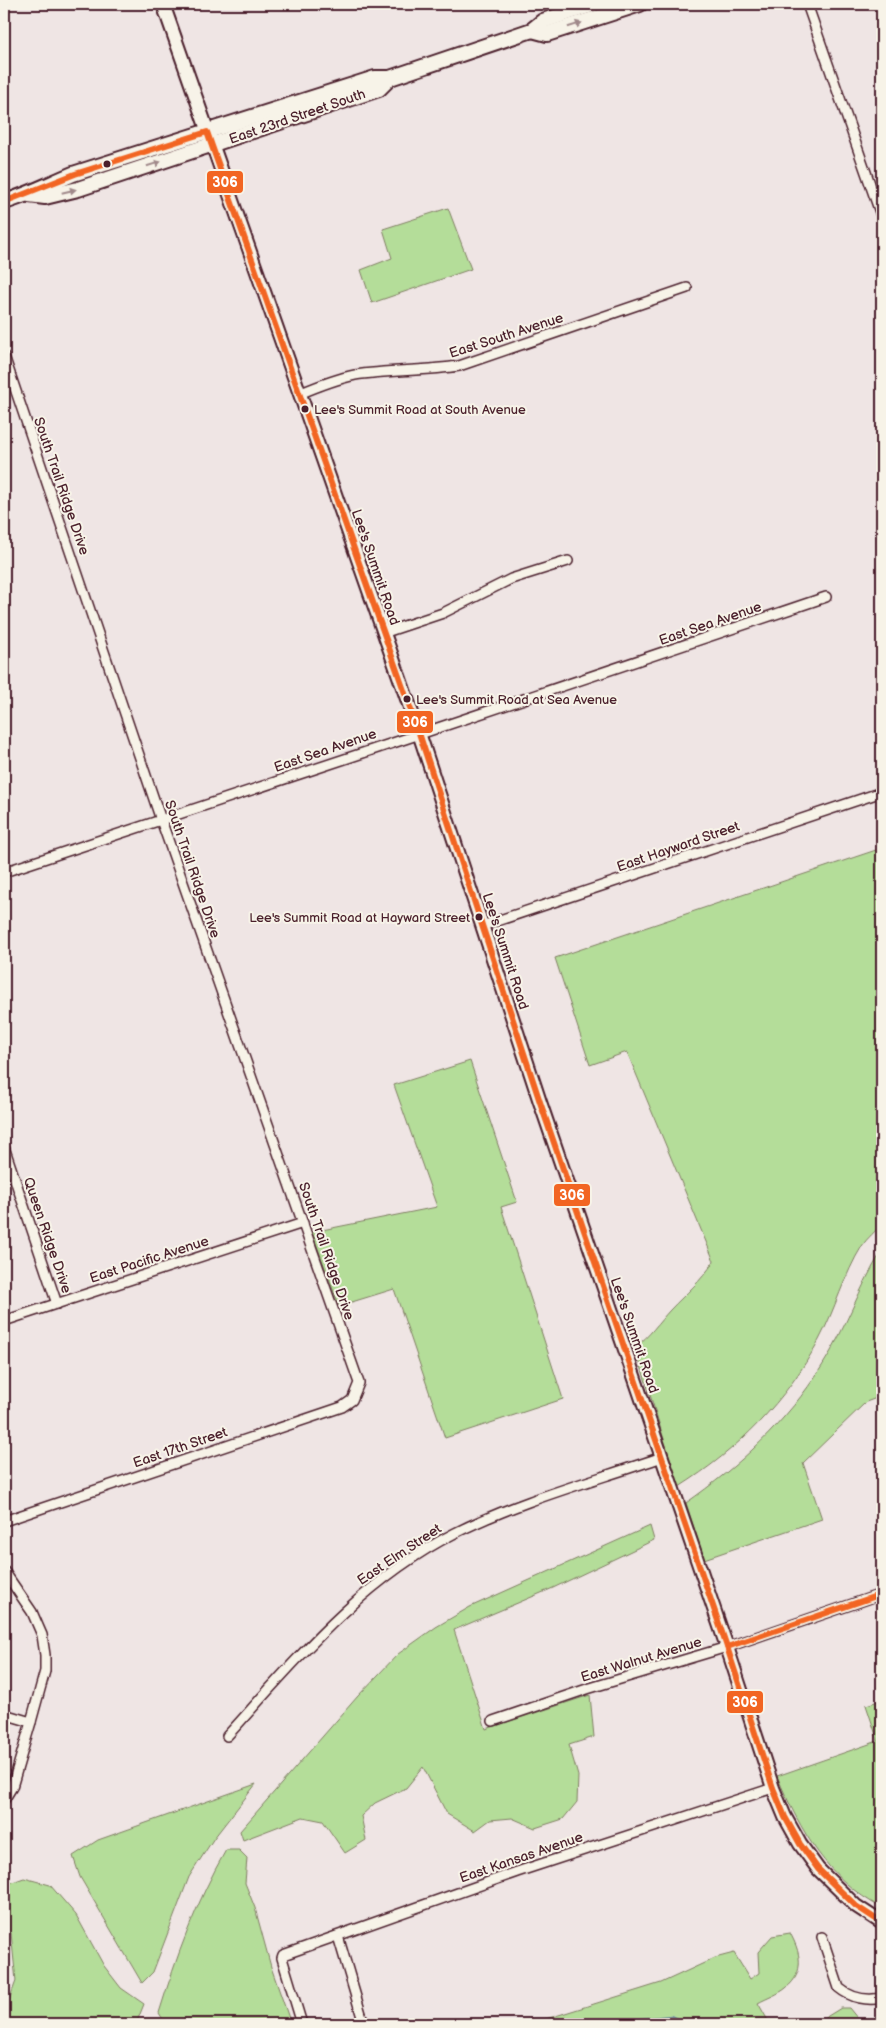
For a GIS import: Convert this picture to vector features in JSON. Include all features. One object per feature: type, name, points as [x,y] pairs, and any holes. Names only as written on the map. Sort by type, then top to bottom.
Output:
[{"type":"main road","name":"Lee's Summit Road","points":[[163,4],[419,733],[543,1112],[727,1647],[773,1788],[785,1817],[800,1844],[818,1869],[843,1894],[882,1924]]},
{"type":"main road","name":"East 23rd Street South","points":[[4,202],[29,195],[44,186],[73,174],[210,139],[375,78],[390,78],[532,30],[543,21],[594,4]]},
{"type":"main road","name":"East 23rd Street South","points":[[532,30],[547,34],[615,8],[640,4]]},
{"type":"street","points":[[807,4],[882,218]]},
{"type":"street","name":"East South Avenue","points":[[299,394],[330,381],[354,376],[427,371],[459,366],[687,288]]},
{"type":"street","name":"South Trail Ridge Drive","points":[[4,356],[161,820],[359,1383],[357,1389]]},
{"type":"street","points":[[383,632],[443,613],[512,579],[568,561]]},
{"type":"street","name":"East Sea Avenue","points":[[4,872],[419,733],[530,699],[826,597]]},
{"type":"street","name":"East Hayward Street","points":[[482,926],[882,792]]},
{"type":"street","name":"Queen Ridge Drive","points":[[4,1147],[57,1304]]},
{"type":"street","name":"East Pacific Avenue","points":[[4,1321],[303,1223]]},
{"type":"street","name":"East 17th Street","points":[[4,1521],[342,1407],[352,1400],[357,1389]]},
{"type":"street","name":"East Elm Street","points":[[227,1736],[320,1634],[358,1598],[404,1564],[454,1534],[497,1513],[662,1457]]},
{"type":"street","points":[[4,1571],[32,1612],[42,1636],[45,1670],[12,1787],[4,1800]]},
{"type":"street","name":"East Walnut Avenue","points":[[493,1721],[587,1689],[727,1647],[882,1594]]},
{"type":"street","points":[[4,1714],[31,1722]]},
{"type":"street","name":"East Kansas Avenue","points":[[302,2024],[282,1958],[283,1955],[517,1872],[773,1788]]},
{"type":"street","points":[[338,1936],[364,2024]]},
{"type":"street","points":[[822,1937],[839,1988],[846,1994],[861,1999],[882,1998]]},
{"type":"green space","points":[[448,208],[471,269],[372,303],[361,270],[392,258],[383,229]]},
{"type":"green space","points":[[882,848],[882,1224],[864,1243],[819,1340],[776,1404],[741,1440],[701,1473],[679,1487],[635,1347],[650,1334],[709,1269],[714,1261],[627,1052],[590,1065],[555,958]]},
{"type":"green space","points":[[470,1061],[517,1202],[501,1207],[563,1399],[445,1438],[394,1289],[339,1306],[312,1232],[437,1207],[394,1085]]},
{"type":"green space","points":[[882,1251],[882,1396],[866,1402],[803,1463],[822,1519],[704,1559],[686,1503],[725,1474],[761,1442],[793,1406],[831,1352],[866,1279]]},
{"type":"green space","points":[[650,1526],[654,1540],[553,1588],[454,1630],[486,1729],[590,1695],[594,1737],[569,1745],[578,1776],[577,1802],[563,1819],[535,1828],[512,1818],[490,1820],[475,1831],[447,1814],[423,1767],[406,1788],[375,1803],[361,1816],[366,1840],[345,1853],[323,1821],[303,1817],[243,1840],[240,1831],[358,1696],[398,1654],[436,1627],[470,1607]]},
{"type":"green space","points":[[882,1700],[882,1908],[846,1883],[818,1852],[806,1835],[777,1776],[878,1741],[866,1705]]},
{"type":"green space","points":[[256,1784],[214,1838],[189,1877],[153,1972],[142,1983],[80,1877],[73,1856],[98,1840]]},
{"type":"green space","points":[[226,1850],[239,1850],[247,1858],[245,1883],[255,1908],[271,1967],[291,2024],[166,2024],[159,2013],[188,1930],[215,1869]]},
{"type":"green space","points":[[24,1878],[50,1885],[76,1915],[104,1966],[121,1988],[144,2004],[136,2024],[4,2024],[4,2014],[16,1981],[11,1933],[4,1934],[4,1885]]},
{"type":"green space","points":[[790,1933],[798,1954],[799,1968],[792,1982],[783,1990],[758,2003],[770,2024],[530,2024],[661,1983],[715,1958],[734,1953],[750,1979],[759,1973],[758,1952],[772,1936]]},
{"type":"green space","points":[[841,2008],[849,2008],[862,2024],[815,2024]]},
{"type":"waterway","points":[[592,2024],[671,2016],[683,2024]]},
{"type":"transit line","name":"306","points":[[4,202],[75,174],[207,132],[419,733],[540,1102],[727,1647],[773,1788],[785,1817],[800,1844],[818,1869],[856,1906],[882,1923]]},
{"type":"transit line","name":"306","points":[[727,1647],[882,1594]]},
{"type":"place","name":"Lee's Summit Road at South Avenue","points":[[305,409]]},
{"type":"place","name":"Lee's Summit Road at Sea Avenue","points":[[407,699]]},
{"type":"place","name":"Lee's Summit Road at Hayward Street","points":[[479,917]]}]
